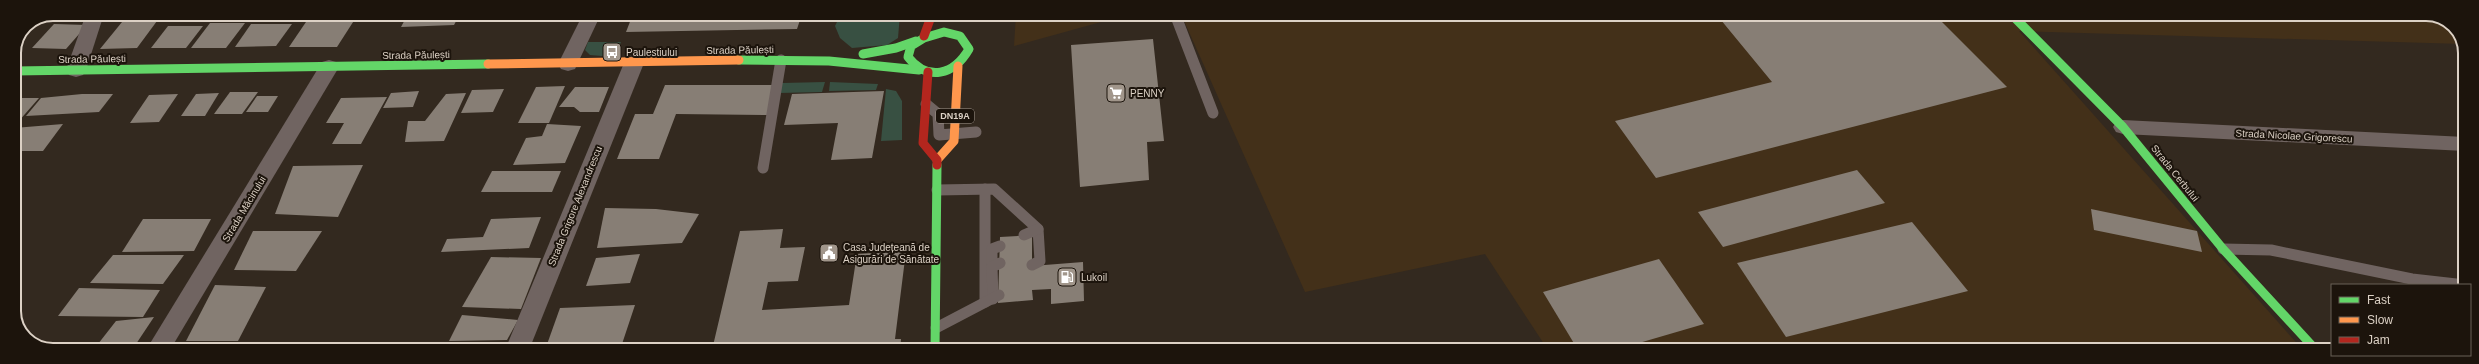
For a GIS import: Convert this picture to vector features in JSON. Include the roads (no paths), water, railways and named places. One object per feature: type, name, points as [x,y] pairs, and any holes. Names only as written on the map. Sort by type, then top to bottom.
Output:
[{"type":"main road","points":[[920,38],[944,32],[958,31],[966,40],[970,49],[968,56],[958,66],[948,71],[923,71],[911,64],[909,56],[910,48],[920,38],[928,21]]},
{"type":"main road","name":"Strada Cerbului","points":[[2018,21],[2123,127],[2223,249],[2310,343]]},
{"type":"main road","name":"Strada Păulești","points":[[21,71],[329,68],[818,59],[868,54],[920,38]]},
{"type":"main road","name":"Strada Păulești","points":[[818,59],[872,62],[923,71]]},
{"type":"main road","name":"DN19A","points":[[923,71],[925,103],[923,143],[937,160],[954,141],[958,66]]},
{"type":"main road","points":[[935,343],[937,160]]},
{"type":"street","points":[[76,70],[93,21]]},
{"type":"street","points":[[568,64],[589,21]]},
{"type":"street","name":"Strada Grigore Alexandrescu","points":[[520,343],[634,63]]},
{"type":"street","name":"Strada Măcinului","points":[[162,343],[329,68]]},
{"type":"street","name":"Strada Nicolae Grigorescu","points":[[2123,127],[2458,144]]},
{"type":"lane","points":[[1178,21],[1213,114]]},
{"type":"lane","points":[[763,168],[781,60]]},
{"type":"lane","points":[[925,103],[938,114],[939,134],[976,132]]},
{"type":"lane","points":[[985,189],[994,293]]},
{"type":"lane","points":[[937,190],[994,190],[1038,229]]},
{"type":"lane","points":[[1024,235],[1038,229]]},
{"type":"lane","points":[[1037,264],[1035,246],[1038,229]]},
{"type":"lane","points":[[994,293],[996,265],[992,249],[1000,246]]},
{"type":"lane","points":[[2223,249],[2271,250],[2412,279],[2456,284]]},
{"type":"lane","points":[[936,328],[994,293]]},
{"type":"place","name":"Paulestiului","points":[[612,52]]},
{"type":"place","name":"PENNY","points":[[1116,93]]},
{"type":"place","name":"Casa Județeană de Asigurări de Sănătate","points":[[829,253]]},
{"type":"place","name":"Lukoil","points":[[1067,277]]}]
